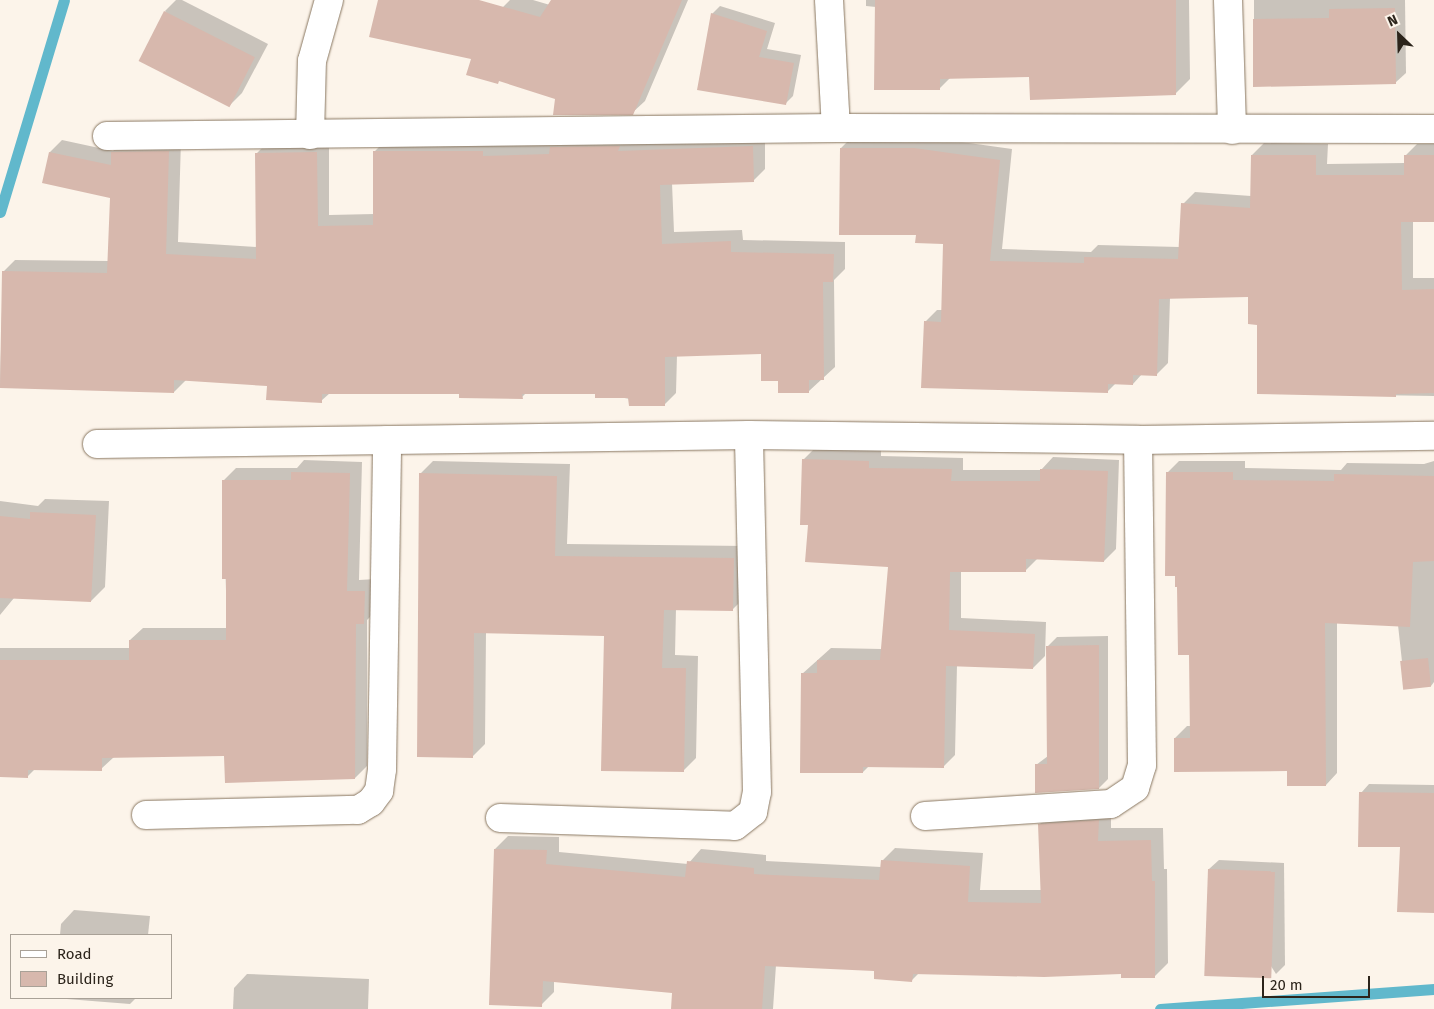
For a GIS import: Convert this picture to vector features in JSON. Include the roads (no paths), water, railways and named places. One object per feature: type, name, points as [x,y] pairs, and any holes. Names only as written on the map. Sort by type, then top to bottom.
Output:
[{"type":"street","points":[[310,135],[312,61],[329,0]]},
{"type":"street","points":[[829,0],[836,128]]},
{"type":"street","points":[[1228,0],[1232,130]]},
{"type":"street","points":[[107,136],[836,128],[1434,129]]},
{"type":"street","points":[[500,818],[735,826],[753,812],[757,792],[749,435]]},
{"type":"street","points":[[97,444],[749,435],[1138,440],[1434,436]]},
{"type":"street","points":[[146,816],[358,810],[371,802],[378,791],[382,769],[387,440]]},
{"type":"street","points":[[925,816],[1111,804],[1135,788],[1142,765],[1138,440]]},
{"type":"waterway","points":[[0,212],[64,0]]},
{"type":"waterway","points":[[1160,1009],[1434,989]]}]
